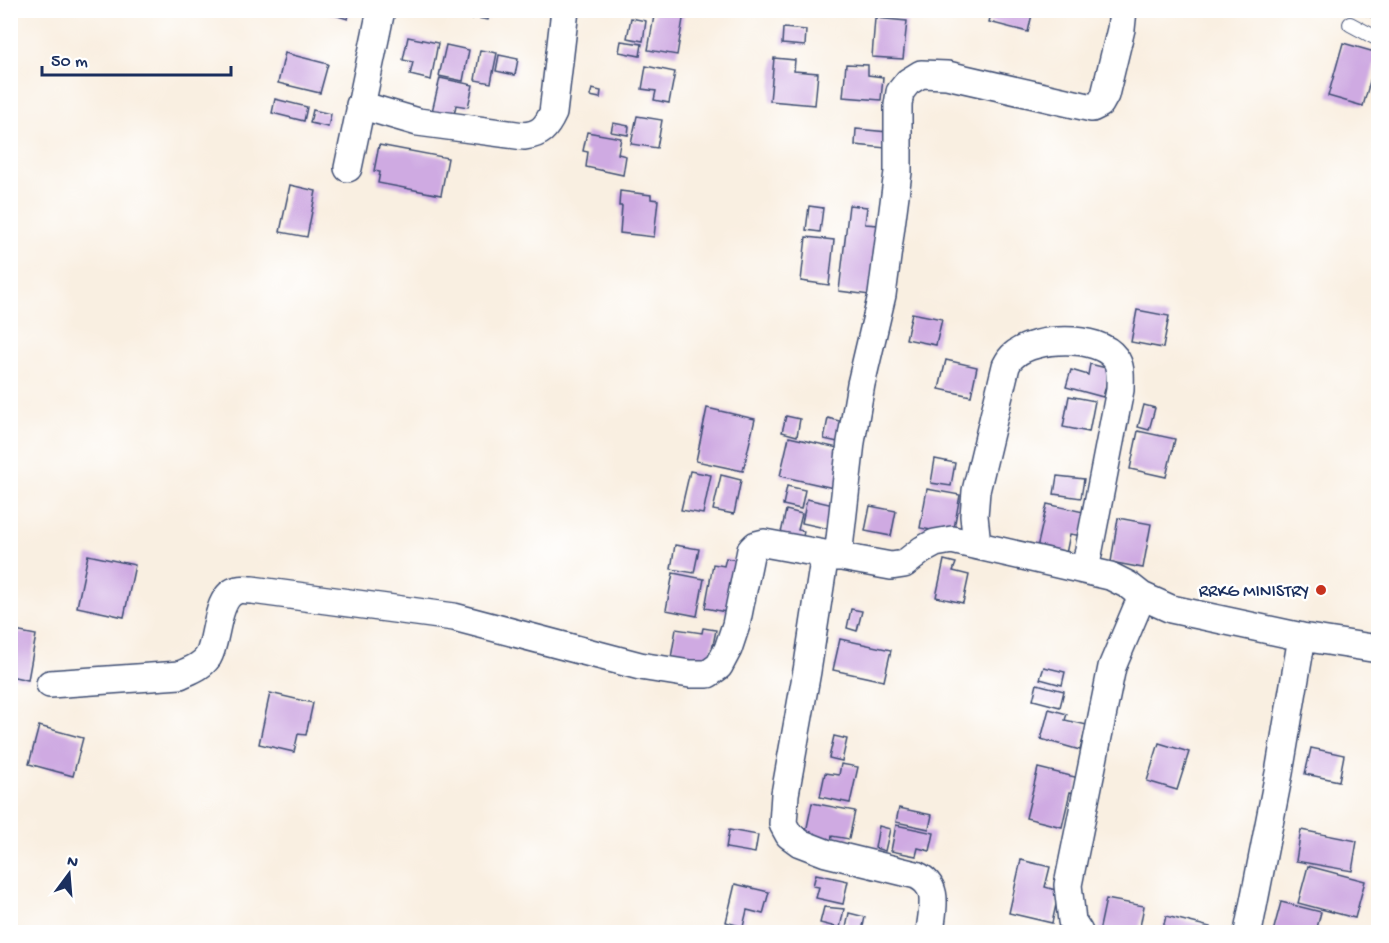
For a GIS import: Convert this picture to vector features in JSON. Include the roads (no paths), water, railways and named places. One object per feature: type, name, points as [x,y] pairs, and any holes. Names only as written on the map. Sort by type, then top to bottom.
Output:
[{"type":"street","points":[[348,168],[381,10]]},
{"type":"street","points":[[360,105],[418,122],[524,136],[537,134],[546,127],[552,113],[565,10]]},
{"type":"street","points":[[930,933],[933,899],[931,886],[926,879],[826,853],[800,843],[789,835],[783,824],[784,794],[807,671],[831,555],[861,384],[882,296],[898,172],[900,92],[908,82],[921,74],[947,75],[1092,108],[1100,104],[1105,95],[1121,29],[1123,10]]},
{"type":"street","points":[[977,544],[974,516],[975,491],[1006,366],[1012,356],[1047,341],[1082,342],[1104,349],[1114,356],[1120,367],[1120,390],[1085,570]]},
{"type":"street","points":[[50,684],[180,675],[197,668],[208,656],[222,607],[228,595],[236,590],[252,590],[454,617],[640,666],[690,674],[708,674],[719,666],[728,649],[736,625],[751,550],[756,545],[764,543],[891,566],[904,564],[935,543],[952,540],[977,544],[1110,576],[1128,585],[1142,596],[1171,609],[1302,637],[1378,649]]},
{"type":"street","points":[[1079,933],[1072,921],[1068,885],[1112,667],[1142,596]]},
{"type":"street","points":[[1248,933],[1280,773],[1302,637]]},
{"type":"lane","points":[[1350,24],[1378,39]]},
{"type":"place","name":"RRKG MINISTRY","points":[[1321,590]]}]
